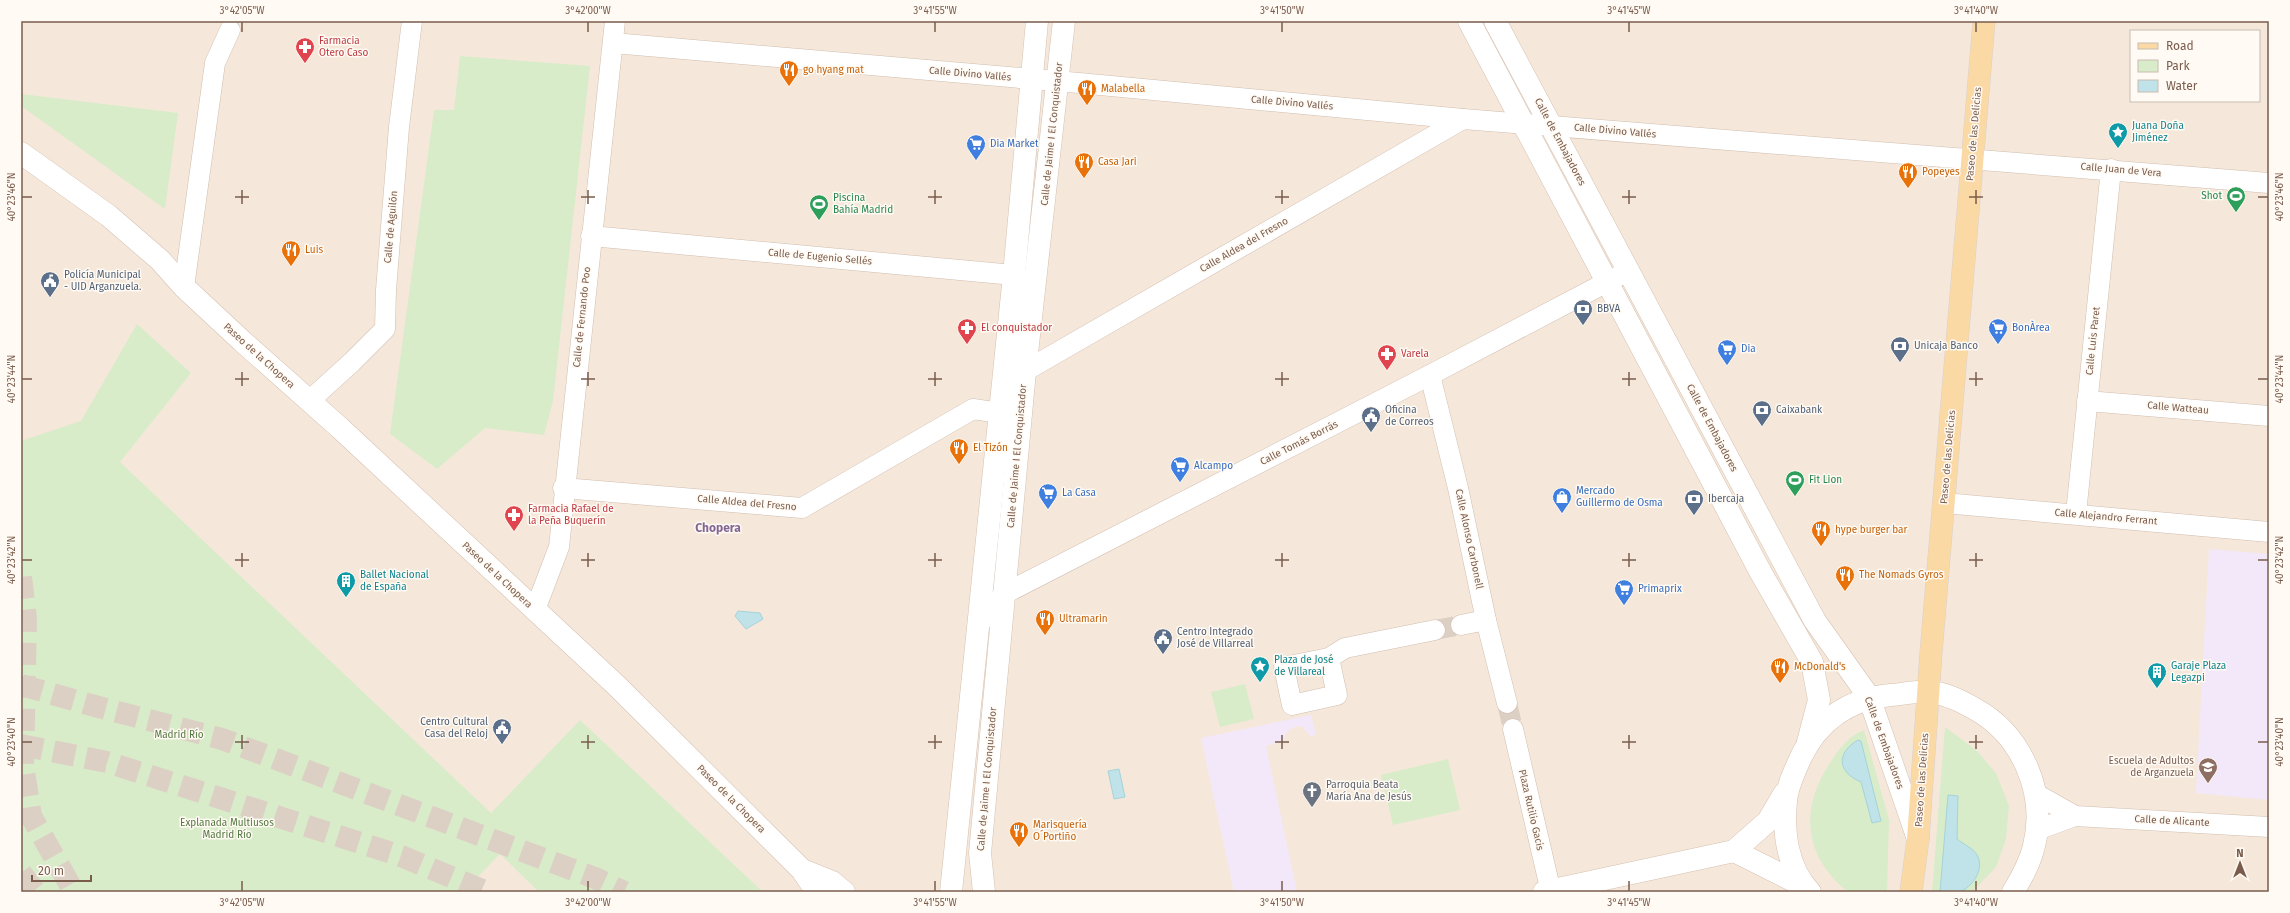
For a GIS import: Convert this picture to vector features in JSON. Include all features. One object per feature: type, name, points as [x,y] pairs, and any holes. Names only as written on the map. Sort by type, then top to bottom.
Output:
[{"type":"main road","name":"Paseo de las Delicias","points":[[1912,892],[1918,839],[1928,691],[1984,21]]},
{"type":"street","name":"Calle de Aguilón","points":[[309,401],[352,362],[385,328],[386,290],[399,127],[412,21]]},
{"type":"street","name":"Calle de Fernando Poo","points":[[535,610],[558,547],[615,21]]},
{"type":"street","name":"Calle de Jaime I El Conquistador","points":[[951,892],[1014,275],[1037,21]]},
{"type":"street","name":"Calle de Jaime I El Conquistador","points":[[984,892],[980,853],[1025,371],[1064,21]]},
{"type":"street","points":[[1469,21],[1761,573],[1812,662],[1819,700],[1808,742],[1786,789],[1768,821],[1734,851],[1549,891]]},
{"type":"street","name":"Calle de Embajadores","points":[[1495,21],[1814,620],[1869,697],[1918,839]]},
{"type":"street","points":[[180,283],[215,63],[230,30]]},
{"type":"street","name":"Calle Divino Vallés","points":[[613,43],[1058,81],[1463,119],[1972,159]]},
{"type":"street","name":"Calle Aldea del Fresno","points":[[1025,371],[1463,119]]},
{"type":"street","name":"Paseo de la Chopera","points":[[21,153],[109,216],[160,260],[180,283],[617,686],[802,870],[817,892]]},
{"type":"street","name":"Calle Juan de Vera","points":[[1972,159],[2111,169],[2269,183]]},
{"type":"street","name":"Paseo de la Chopera","points":[[21,168],[155,268],[180,283]]},
{"type":"street","name":"Calle Luis Paret","points":[[2076,514],[2111,169]]},
{"type":"street","name":"Calle de Eugenio Sellés","points":[[592,236],[1014,275]]},
{"type":"street","name":"Calle Tomás Borrás","points":[[979,624],[1004,594],[1430,375],[1606,281],[1628,271]]},
{"type":"street","points":[[1014,275],[1033,304]]},
{"type":"street","name":"Calle Alonso Carbonell","points":[[1430,375],[1458,488],[1486,620],[1507,703]]},
{"type":"street","name":"Calle Watteau","points":[[2087,401],[2269,416]]},
{"type":"street","name":"Calle Aldea del Fresno","points":[[564,488],[802,508],[973,408],[1000,413]]},
{"type":"street","name":"Calle Alejandro Ferrant","points":[[1944,503],[2269,532]]},
{"type":"street","points":[[1461,625],[1486,620]]},
{"type":"street","points":[[1337,653],[1435,630]]},
{"type":"street","points":[[1808,742],[1825,723],[1846,708],[1869,697],[1928,691],[1959,700],[1987,715],[2009,737],[2026,764],[2036,794],[2037,830],[2034,846],[2026,871],[2013,892]]},
{"type":"street","name":"Plaza Rutilio Gacis","points":[[1513,729],[1549,891]]},
{"type":"street","points":[[1786,789],[1784,823],[1790,856],[1807,889]]},
{"type":"street","name":"Calle de Alicante","points":[[2036,794],[2074,816]]},
{"type":"street","name":"Calle de Alicante","points":[[2037,830],[2074,816],[2269,827]]},
{"type":"street","points":[[1734,851],[1807,889]]},
{"type":"street","name":"Paseo de la Chopera","points":[[802,870],[832,882],[844,892]]},
{"type":"shaded area","points":[[21,21],[2269,21],[2269,892],[60,892],[21,837]]},
{"type":"shaded area","points":[[2209,549],[2269,554],[2269,800],[2196,793]]},
{"type":"shaded area","points":[[1311,715],[1316,735],[1310,736],[1303,727],[1296,726],[1286,733],[1284,741],[1266,746],[1297,892],[1234,892],[1201,738]]},
{"type":"green space","points":[[460,56],[590,66],[553,401],[544,435],[485,428],[437,469],[390,434],[434,110],[454,110]]},
{"type":"green space","points":[[21,94],[178,113],[165,209],[21,106]]},
{"type":"green space","name":"Madrid Río","points":[[137,324],[191,373],[120,462],[491,813],[580,720],[763,892],[539,892],[500,854],[463,892],[21,892],[21,441],[81,421]]},
{"type":"green space","points":[[1245,684],[1254,719],[1220,727],[1211,692]]},
{"type":"green space","points":[[1945,727],[1976,750],[1996,773],[2009,806],[2006,839],[1996,867],[1972,892],[1932,892]]},
{"type":"green space","points":[[1864,730],[1889,820],[1887,892],[1848,892],[1833,878],[1822,864],[1815,848],[1811,832],[1810,815],[1820,780],[1840,748],[1853,736]]},
{"type":"green space","points":[[1448,759],[1460,810],[1393,825],[1381,775]]},
{"type":"water","points":[[738,611],[760,613],[763,619],[746,629],[735,616]]},
{"type":"water","points":[[1858,740],[1861,741],[1881,821],[1872,823],[1861,782],[1847,773],[1842,762],[1846,751]]},
{"type":"water","points":[[1119,769],[1125,797],[1114,799],[1108,771]]},
{"type":"water","points":[[1948,795],[1958,796],[1957,839],[1974,851],[1979,862],[1976,878],[1968,887],[1959,892],[1940,892]]},
{"type":"tunnel","points":[[21,577],[26,619],[23,765],[31,816],[74,892]]},
{"type":"tunnel","points":[[1435,630],[1461,625]]},
{"type":"tunnel","points":[[21,685],[222,739],[595,878],[624,892]]},
{"type":"tunnel","points":[[1507,703],[1513,729]]},
{"type":"tunnel","points":[[21,745],[107,762],[401,856],[487,892]]},
{"type":"tunnel","points":[[21,873],[36,892]]},
{"type":"place","name":"Farmacia Otero Caso","points":[[305,64]]},
{"type":"place","name":"go hyang mat","points":[[789,87]]},
{"type":"place","name":"Malabella","points":[[1087,106]]},
{"type":"place","name":"Juana Doña Jiménez","points":[[2118,149]]},
{"type":"place","name":"Dia Market","points":[[976,161]]},
{"type":"place","name":"Casa Jari","points":[[1084,179]]},
{"type":"place","name":"Popeyes","points":[[1908,189]]},
{"type":"place","name":"Shot","points":[[2236,213]]},
{"type":"place","name":"Piscina Bahía Madrid","points":[[819,221]]},
{"type":"place","name":"Luis","points":[[291,267]]},
{"type":"place","name":"Policía Municipal - UID Arganzuela.","points":[[50,298]]},
{"type":"place","name":"BBVA","points":[[1583,326]]},
{"type":"place","name":"El conquistador","points":[[967,345]]},
{"type":"place","name":"BonÀrea","points":[[1998,345]]},
{"type":"place","name":"Unicaja Banco","points":[[1900,363]]},
{"type":"place","name":"Dia","points":[[1727,366]]},
{"type":"place","name":"Varela","points":[[1387,371]]},
{"type":"place","name":"Caixabank","points":[[1762,427]]},
{"type":"place","name":"Oficina de Correos","points":[[1371,433]]},
{"type":"place","name":"El Tizón","points":[[959,465]]},
{"type":"place","name":"Alcampo","points":[[1180,483]]},
{"type":"place","name":"Fit Lion","points":[[1795,497]]},
{"type":"place","name":"La Casa","points":[[1048,510]]},
{"type":"place","name":"Mercado Guillermo de Osma","points":[[1562,514]]},
{"type":"place","name":"Ibercaja","points":[[1694,516]]},
{"type":"place","name":"Farmacia Rafael de la Peña Buquerín","points":[[514,532]]},
{"type":"place","name":"hype burger bar","points":[[1821,547]]},
{"type":"place","name":"The Nomads Gyros","points":[[1845,592]]},
{"type":"place","name":"Ballet Nacional de España","points":[[346,598]]},
{"type":"place","name":"Primaprix","points":[[1624,606]]},
{"type":"place","name":"Ultramarin","points":[[1045,636]]},
{"type":"place","name":"Centro Integrado José de Villarreal","points":[[1163,655]]},
{"type":"place","name":"Plaza de José de Villareal","points":[[1260,683]]},
{"type":"place","name":"McDonald's","points":[[1780,684]]},
{"type":"place","name":"Garaje Plaza Legazpi","points":[[2157,689]]},
{"type":"place","name":"Centro Cultural Casa del Reloj","points":[[502,745]]},
{"type":"place","name":"Escuela de Adultos de Arganzuela","points":[[2208,784]]},
{"type":"place","name":"Parroquia Beata María Ana de Jesús","points":[[1312,808]]},
{"type":"place","name":"Marisquería O´Portiño","points":[[1019,848]]},
{"type":"district","name":"Chopera","points":[[718,528]]},
{"type":"park label","name":"Explanada Multiusos Madrid Río","points":[[227,828]]}]
